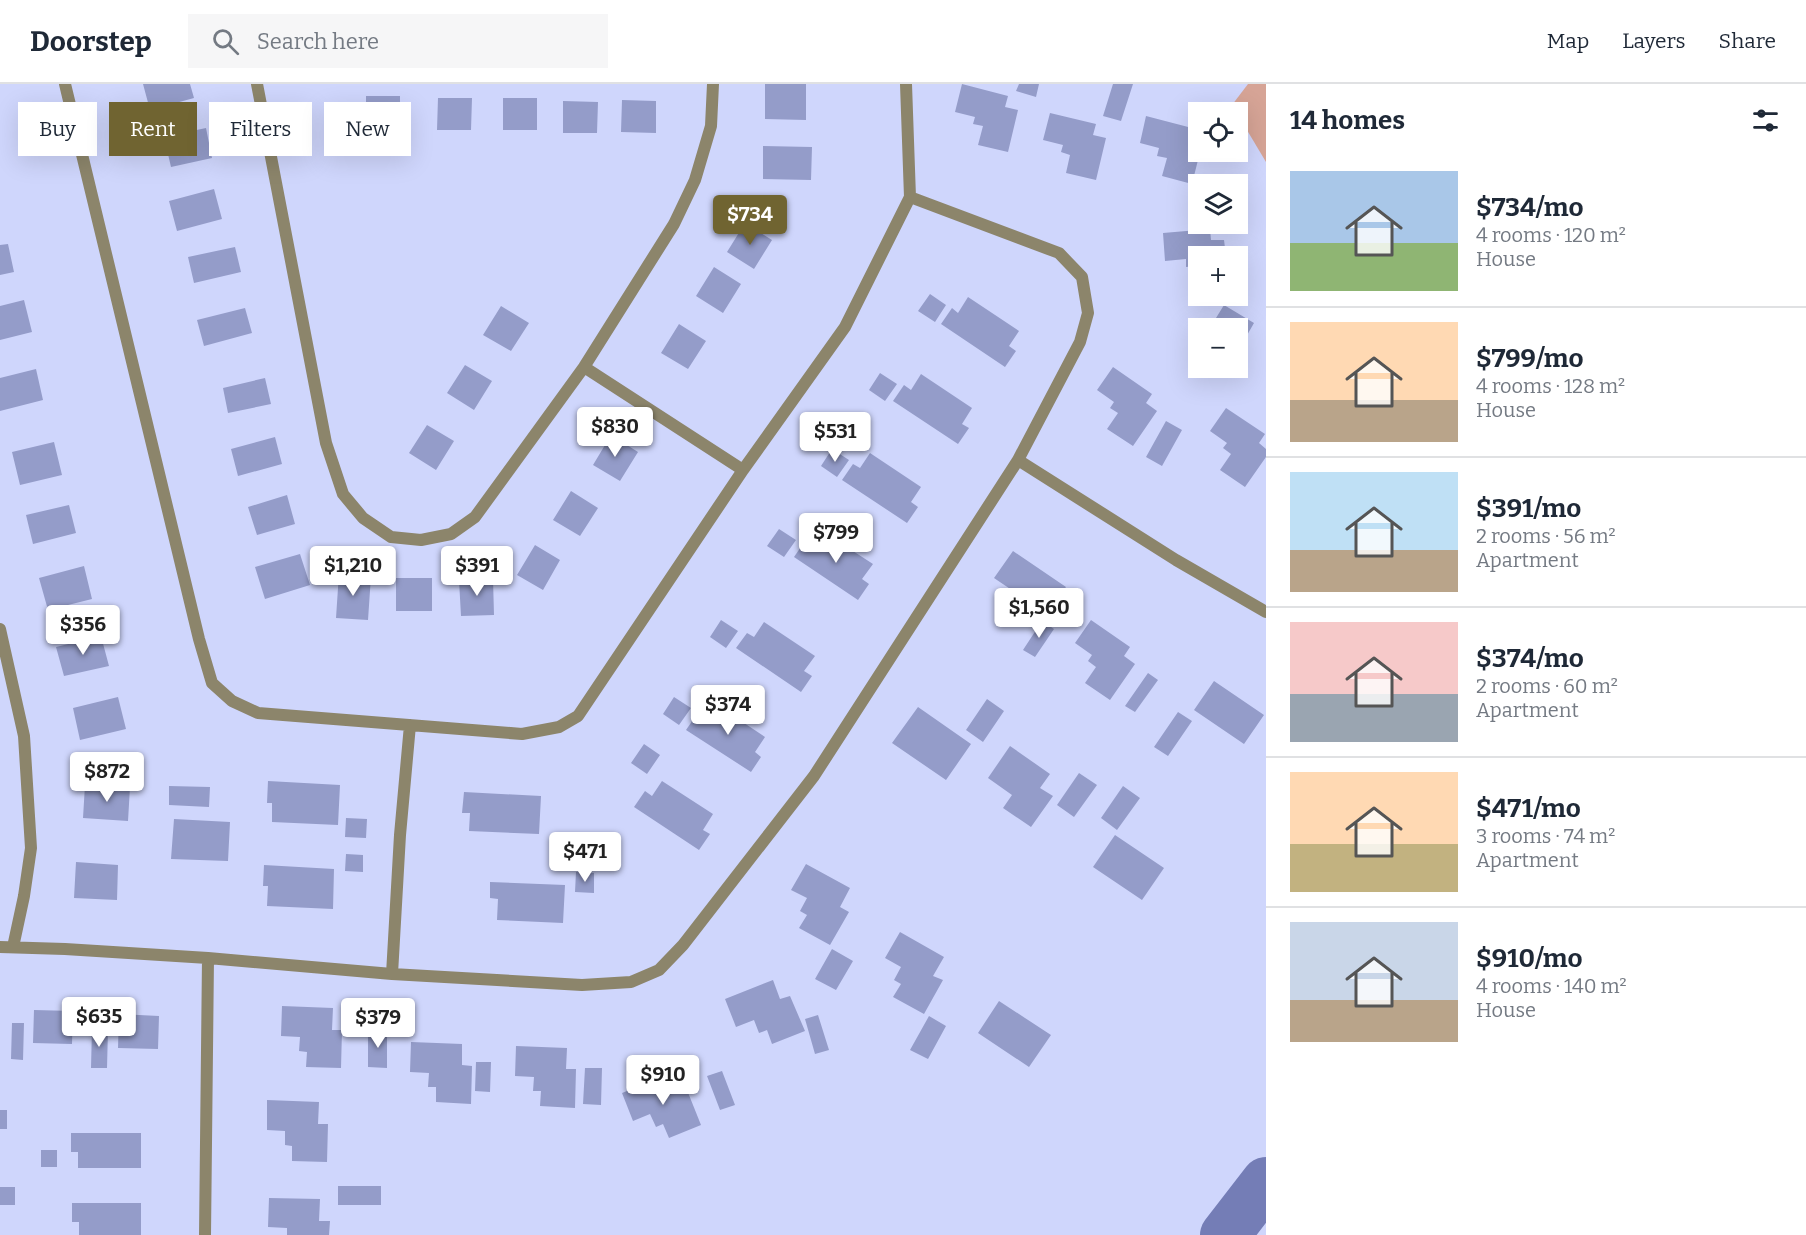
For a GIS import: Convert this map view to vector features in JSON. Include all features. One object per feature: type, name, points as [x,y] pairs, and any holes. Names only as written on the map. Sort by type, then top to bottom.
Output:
[{"type":"street","points":[[66,84],[133,370],[199,639],[212,683],[232,701],[258,713],[297,718],[522,734],[559,727],[578,716],[743,470],[845,327],[910,197],[906,84]]},
{"type":"street","points":[[256,84],[326,442],[343,494],[363,518],[391,537],[421,540],[451,534],[475,518],[584,367],[674,224],[691,189],[711,126],[713,84]]},
{"type":"street","points":[[0,947],[208,958],[392,974],[582,985],[631,982],[658,970],[683,945],[814,776],[1018,460],[1080,342],[1088,313],[1082,276],[1059,254],[910,197]]},
{"type":"street","points":[[584,367],[743,470]]},
{"type":"street","points":[[1018,460],[1176,560],[1266,612]]},
{"type":"street","points":[[0,628],[24,736],[31,848],[13,947]]},
{"type":"street","points":[[392,974],[400,835],[410,725]]},
{"type":"street","points":[[205,1235],[208,958]]},
{"type":"shaded area","points":[[1248,84],[1266,84],[1266,162],[1248,132],[1248,102],[1234,102]]},
{"type":"building","points":[[143,84],[190,84],[194,98],[179,102],[148,102]]},
{"type":"building","points":[[765,84],[806,84],[806,120],[765,119]]},
{"type":"building","points":[[962,84],[1008,96],[1005,107],[1018,110],[1008,152],[978,145],[983,126],[973,124],[975,117],[955,112]]},
{"type":"building","points":[[1019,84],[1039,84],[1036,97],[1016,91]]},
{"type":"building","points":[[1113,84],[1133,84],[1121,121],[1103,116]]},
{"type":"building","points":[[366,96],[400,96],[400,102],[366,102]]},
{"type":"building","points":[[438,98],[472,98],[471,130],[437,130]]},
{"type":"building","points":[[503,98],[537,98],[537,130],[503,130]]},
{"type":"building","points":[[622,100],[656,101],[656,133],[621,132]]},
{"type":"building","points":[[563,101],[598,102],[597,133],[563,133]]},
{"type":"building","points":[[1050,113],[1096,124],[1093,135],[1106,138],[1096,180],[1066,173],[1070,155],[1061,152],[1063,145],[1043,140]]},
{"type":"building","points":[[1146,116],[1188,127],[1188,162],[1198,162],[1194,174],[1188,174],[1188,183],[1162,176],[1167,158],[1157,156],[1159,148],[1140,143]]},
{"type":"building","points":[[206,128],[209,156],[212,158],[171,167],[168,156],[197,156],[197,130]]},
{"type":"building","points":[[763,146],[812,147],[811,180],[763,179]]},
{"type":"building","points":[[214,189],[222,219],[177,231],[169,201]]},
{"type":"building","points":[[745,223],[772,240],[754,269],[727,252]]},
{"type":"building","points":[[1188,231],[1188,234],[1210,234],[1211,240],[1224,240],[1225,246],[1188,246],[1188,267],[1186,267],[1186,259],[1165,261],[1163,233]]},
{"type":"building","points":[[8,244],[14,272],[0,275],[0,245]]},
{"type":"building","points":[[235,247],[241,272],[194,283],[188,257]]},
{"type":"building","points":[[714,267],[741,284],[723,313],[696,296]]},
{"type":"building","points":[[930,294],[946,305],[935,322],[918,311]]},
{"type":"building","points":[[968,297],[1019,331],[1009,346],[1016,351],[1005,367],[941,324],[952,308],[958,313]]},
{"type":"building","points":[[24,300],[32,332],[0,340],[0,306]]},
{"type":"building","points":[[501,306],[529,323],[511,351],[483,335]]},
{"type":"building","points":[[1226,306],[1246,318],[1216,318]]},
{"type":"building","points":[[245,308],[252,333],[204,346],[197,320]]},
{"type":"building","points":[[1248,319],[1254,323],[1248,334]]},
{"type":"building","points":[[679,324],[706,341],[688,369],[661,353]]},
{"type":"building","points":[[465,365],[492,381],[474,410],[447,393]]},
{"type":"building","points":[[1113,367],[1152,394],[1146,403],[1157,411],[1133,446],[1107,429],[1118,413],[1110,408],[1114,402],[1097,390]]},
{"type":"building","points":[[36,369],[43,400],[0,411],[0,378]]},
{"type":"building","points":[[880,373],[897,384],[885,401],[869,390]]},
{"type":"building","points":[[921,374],[972,408],[962,424],[969,428],[958,444],[893,401],[904,385],[911,390]]},
{"type":"building","points":[[265,378],[271,404],[228,413],[223,388]]},
{"type":"building","points":[[1226,408],[1265,434],[1259,443],[1266,449],[1266,457],[1245,487],[1220,470],[1231,454],[1223,448],[1227,443],[1210,431]]},
{"type":"building","points":[[1166,421],[1182,430],[1162,466],[1146,457]]},
{"type":"building","points":[[427,425],[454,441],[436,470],[409,453]]},
{"type":"building","points":[[611,435],[638,452],[620,481],[593,465]]},
{"type":"building","points":[[275,437],[282,464],[238,476],[231,449]]},
{"type":"building","points":[[54,442],[62,475],[20,485],[12,452]]},
{"type":"building","points":[[832,449],[849,460],[837,477],[821,466]]},
{"type":"building","points":[[870,453],[921,487],[911,502],[918,507],[907,523],[842,480],[853,464],[860,468]]},
{"type":"building","points":[[571,491],[598,508],[580,536],[553,520]]},
{"type":"building","points":[[287,495],[295,524],[257,535],[248,507]]},
{"type":"building","points":[[69,505],[76,533],[33,544],[26,515]]},
{"type":"building","points":[[779,529],[796,540],[784,557],[767,546]]},
{"type":"building","points":[[822,531],[873,564],[862,579],[869,584],[858,600],[794,557],[805,541],[812,545]]},
{"type":"building","points":[[535,545],[560,560],[543,590],[517,575]]},
{"type":"building","points":[[1013,551],[1066,587],[1047,614],[994,578]]},
{"type":"building","points":[[300,554],[310,585],[265,599],[255,567]]},
{"type":"building","points":[[84,566],[92,599],[48,610],[39,578]]},
{"type":"building","points":[[339,573],[371,576],[368,620],[336,618]]},
{"type":"building","points":[[396,578],[432,578],[432,611],[396,611]]},
{"type":"building","points":[[493,579],[494,615],[461,616],[459,580]]},
{"type":"building","points":[[721,620],[738,631],[726,648],[710,637]]},
{"type":"building","points":[[1091,620],[1130,647],[1124,656],[1135,664],[1110,700],[1085,683],[1096,667],[1088,661],[1092,655],[1075,643]]},
{"type":"building","points":[[1042,621],[1054,629],[1035,657],[1023,650]]},
{"type":"building","points":[[764,622],[815,656],[804,671],[812,676],[801,692],[736,648],[747,633],[754,637]]},
{"type":"building","points":[[101,636],[109,666],[64,676],[56,647]]},
{"type":"building","points":[[1148,673],[1158,680],[1135,712],[1125,706]]},
{"type":"building","points":[[1214,681],[1264,715],[1244,744],[1194,710]]},
{"type":"building","points":[[118,697],[126,729],[80,740],[73,708]]},
{"type":"building","points":[[674,697],[691,708],[679,725],[663,714]]},
{"type":"building","points":[[987,699],[1004,711],[983,742],[966,730]]},
{"type":"building","points":[[714,703],[765,737],[755,752],[761,757],[751,772],[686,730],[697,714],[703,718]]},
{"type":"building","points":[[918,707],[971,744],[946,780],[892,743]]},
{"type":"building","points":[[1178,712],[1192,721],[1168,756],[1154,747]]},
{"type":"building","points":[[644,744],[660,755],[647,774],[631,763]]},
{"type":"building","points":[[1010,746],[1050,774],[1040,788],[1053,796],[1031,827],[1003,808],[1012,795],[988,778]]},
{"type":"building","points":[[1079,773],[1097,785],[1074,817],[1057,805]]},
{"type":"building","points":[[268,781],[340,785],[338,825],[272,822],[272,803],[267,803]]},
{"type":"building","points":[[662,781],[713,814],[703,830],[710,834],[699,850],[634,807],[645,791],[652,796]]},
{"type":"building","points":[[85,785],[130,787],[128,821],[83,818]]},
{"type":"building","points":[[169,786],[210,787],[209,807],[169,805]]},
{"type":"building","points":[[1123,786],[1140,798],[1117,830],[1101,818]]},
{"type":"building","points":[[464,792],[541,796],[539,834],[469,831],[470,813],[462,813]]},
{"type":"building","points":[[346,818],[367,819],[366,838],[345,837]]},
{"type":"building","points":[[174,819],[230,822],[228,861],[171,859]]},
{"type":"building","points":[[552,834],[570,835],[570,854],[551,853]]},
{"type":"building","points":[[1115,835],[1164,868],[1142,900],[1093,867]]},
{"type":"building","points":[[346,854],[363,855],[363,872],[345,871]]},
{"type":"building","points":[[76,862],[118,865],[117,900],[74,898]]},
{"type":"building","points":[[806,864],[850,888],[840,907],[849,912],[830,945],[799,928],[807,915],[800,911],[807,898],[791,890]]},
{"type":"building","points":[[264,865],[334,869],[333,909],[267,906],[268,886],[263,886]]},
{"type":"building","points":[[576,872],[594,873],[594,893],[575,892]]},
{"type":"building","points":[[490,882],[565,885],[563,923],[497,920],[498,899],[490,898]]},
{"type":"building","points":[[900,932],[944,957],[933,976],[943,980],[924,1014],[893,997],[901,984],[894,980],[901,967],[885,958]]},
{"type":"building","points":[[832,949],[853,961],[836,990],[815,979]]},
{"type":"building","points":[[773,980],[780,999],[790,996],[805,1031],[772,1044],[767,1030],[759,1033],[754,1020],[736,1027],[725,999]]},
{"type":"building","points":[[999,1001],[1051,1035],[1029,1067],[978,1033]]},
{"type":"building","points":[[282,1006],[333,1008],[332,1030],[342,1030],[341,1068],[306,1067],[307,1052],[299,1051],[300,1037],[281,1036]]},
{"type":"building","points":[[34,1010],[73,1011],[72,1044],[33,1043]]},
{"type":"building","points":[[119,1014],[159,1016],[158,1049],[118,1048]]},
{"type":"building","points":[[818,1015],[829,1050],[815,1054],[805,1019]]},
{"type":"building","points":[[929,1016],[946,1026],[928,1059],[910,1050]]},
{"type":"building","points":[[12,1023],[24,1023],[23,1060],[11,1059]]},
{"type":"building","points":[[92,1028],[108,1029],[107,1068],[91,1068]]},
{"type":"building","points":[[368,1031],[387,1031],[387,1068],[368,1067]]},
{"type":"building","points":[[411,1042],[462,1044],[462,1065],[472,1066],[471,1104],[436,1102],[436,1087],[428,1087],[429,1073],[410,1072]]},
{"type":"building","points":[[516,1046],[567,1048],[566,1069],[576,1069],[575,1108],[540,1106],[541,1091],[533,1091],[534,1077],[515,1076]]},
{"type":"building","points":[[476,1062],[491,1062],[490,1092],[475,1091]]},
{"type":"building","points":[[585,1068],[602,1068],[601,1105],[583,1104]]},
{"type":"building","points":[[722,1071],[735,1105],[720,1110],[707,1076]]},
{"type":"building","points":[[669,1074],[677,1094],[687,1090],[701,1125],[669,1138],[663,1124],[656,1127],[650,1114],[633,1121],[622,1093]]},
{"type":"building","points":[[267,1100],[319,1102],[318,1124],[328,1124],[327,1162],[292,1161],[292,1146],[285,1145],[285,1131],[267,1130]]},
{"type":"building","points":[[0,1110],[7,1110],[7,1129],[0,1129]]},
{"type":"building","points":[[71,1133],[141,1133],[141,1168],[78,1168],[78,1152],[71,1152]]},
{"type":"building","points":[[41,1150],[57,1150],[57,1167],[41,1167]]},
{"type":"building","points":[[338,1186],[381,1186],[381,1205],[338,1205]]},
{"type":"building","points":[[0,1187],[15,1187],[15,1205],[0,1205]]},
{"type":"building","points":[[269,1198],[320,1199],[319,1221],[330,1221],[329,1235],[287,1235],[287,1228],[268,1227]]},
{"type":"building","points":[[72,1203],[141,1203],[141,1235],[79,1235],[79,1222],[72,1222]]},
{"type":"waterway","points":[[1225,1235],[1266,1182]]}]
